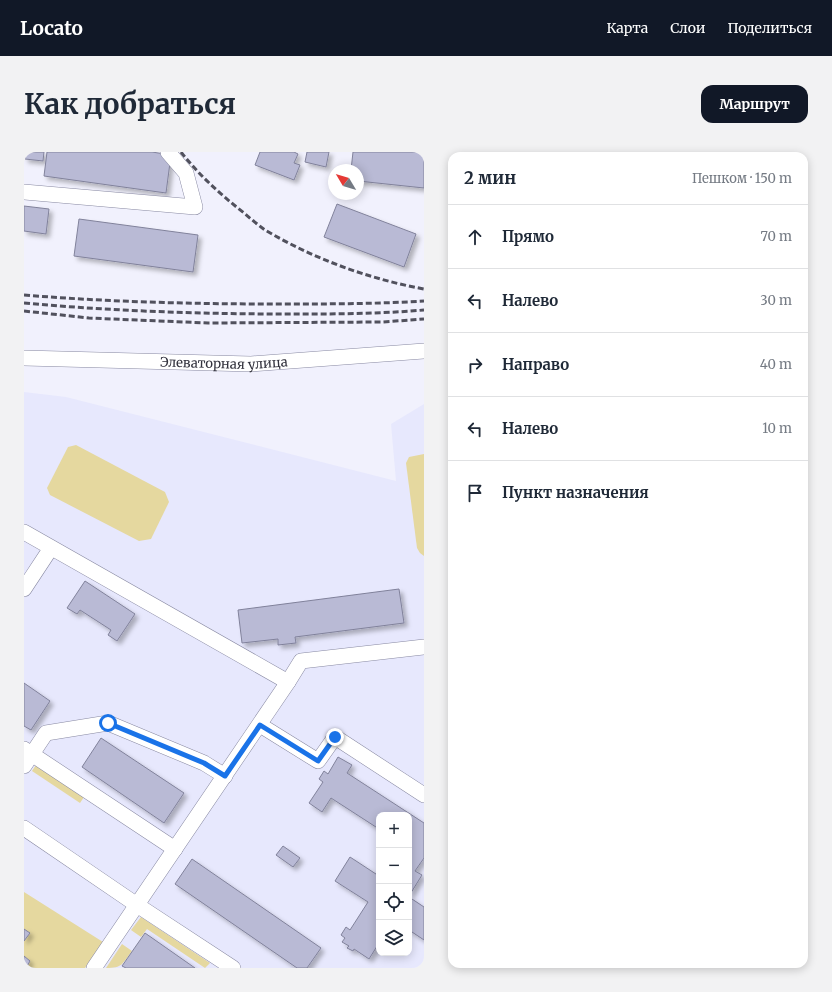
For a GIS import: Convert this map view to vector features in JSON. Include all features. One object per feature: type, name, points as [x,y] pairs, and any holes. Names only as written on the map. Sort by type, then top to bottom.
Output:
[{"type":"street","points":[[24,192],[195,207],[186,173],[168,152]]},
{"type":"street","name":"Элеваторная улица","points":[[24,358],[251,364],[424,351]]},
{"type":"street","points":[[24,532],[288,682]]},
{"type":"street","points":[[24,589],[51,548]]},
{"type":"street","points":[[94,968],[260,725],[301,660],[424,646]]},
{"type":"street","points":[[175,849],[27,756],[46,733],[108,723],[204,763],[225,776]]},
{"type":"street","points":[[260,725],[318,761],[335,737],[424,795]]},
{"type":"street","points":[[24,828],[137,906],[233,968]]},
{"type":"shaded area","points":[[24,392],[66,397],[396,481],[391,424],[424,404],[424,968],[24,968]]},
{"type":"shaded area","points":[[76,445],[165,492],[169,502],[151,539],[139,541],[50,495],[47,488],[68,447]]},
{"type":"shaded area","points":[[424,454],[424,556],[417,548],[406,463],[409,457]]},
{"type":"shaded area","points":[[36,765],[84,797],[80,803],[32,771]]},
{"type":"shaded area","points":[[24,892],[103,942],[85,968],[26,968],[30,961],[24,956],[24,941],[30,933],[24,929]]},
{"type":"shaded area","points":[[141,917],[210,963],[205,968],[147,929],[141,937],[131,930]]},
{"type":"shaded area","points":[[122,944],[132,951],[119,966],[106,968]]},
{"type":"building","points":[[25,152],[44,152],[43,161],[25,159]]},
{"type":"building","points":[[47,152],[152,152],[171,155],[166,193],[44,176]]},
{"type":"building","points":[[260,152],[294,152],[298,154],[294,163],[300,165],[294,180],[255,165]]},
{"type":"building","points":[[307,152],[329,152],[326,167],[305,162]]},
{"type":"building","points":[[353,152],[424,152],[424,188],[364,182],[364,164],[352,164]]},
{"type":"building","points":[[337,204],[416,234],[404,267],[324,237]]},
{"type":"building","points":[[24,206],[49,209],[46,234],[24,231]]},
{"type":"building","points":[[79,219],[198,235],[193,272],[74,256]]},
{"type":"building","points":[[85,581],[135,614],[117,641],[108,635],[111,630],[80,610],[77,614],[67,608]]},
{"type":"building","points":[[399,589],[404,623],[295,637],[296,643],[278,645],[278,639],[242,643],[238,610]]},
{"type":"building","points":[[24,683],[50,701],[31,730],[24,726]]},
{"type":"building","points":[[101,738],[184,793],[164,823],[82,767]]},
{"type":"building","points":[[338,757],[352,765],[347,773],[407,812],[376,812],[376,827],[331,798],[322,812],[309,803],[323,782],[319,779],[324,771],[328,774]]},
{"type":"building","points":[[412,815],[424,823],[424,858],[415,871],[422,875],[412,891]]},
{"type":"building","points":[[283,846],[300,858],[293,867],[276,855]]},
{"type":"building","points":[[350,857],[376,874],[376,948],[369,959],[354,949],[353,951],[347,948],[349,946],[342,942],[345,938],[341,935],[346,927],[350,930],[368,902],[335,881]]},
{"type":"building","points":[[192,859],[321,948],[307,968],[297,968],[175,884]]},
{"type":"building","points":[[412,899],[424,907],[424,940],[412,932]]},
{"type":"building","points":[[24,929],[30,933],[24,941]]},
{"type":"building","points":[[145,933],[195,968],[126,968],[122,966]]},
{"type":"building","points":[[24,956],[30,961],[26,968],[24,968]]},
{"type":"railway","points":[[181,152],[210,184],[265,230],[303,250],[342,267],[383,280],[424,289]]},
{"type":"railway","points":[[24,295],[119,301],[214,304],[351,304],[424,301]]},
{"type":"railway","points":[[24,303],[156,312],[339,314],[424,310]]},
{"type":"railway","points":[[24,311],[89,318],[208,323],[383,322],[424,319]]},
{"type":"route","points":[[108,723],[204,763],[225,776],[260,725],[318,761],[335,737]]}]
